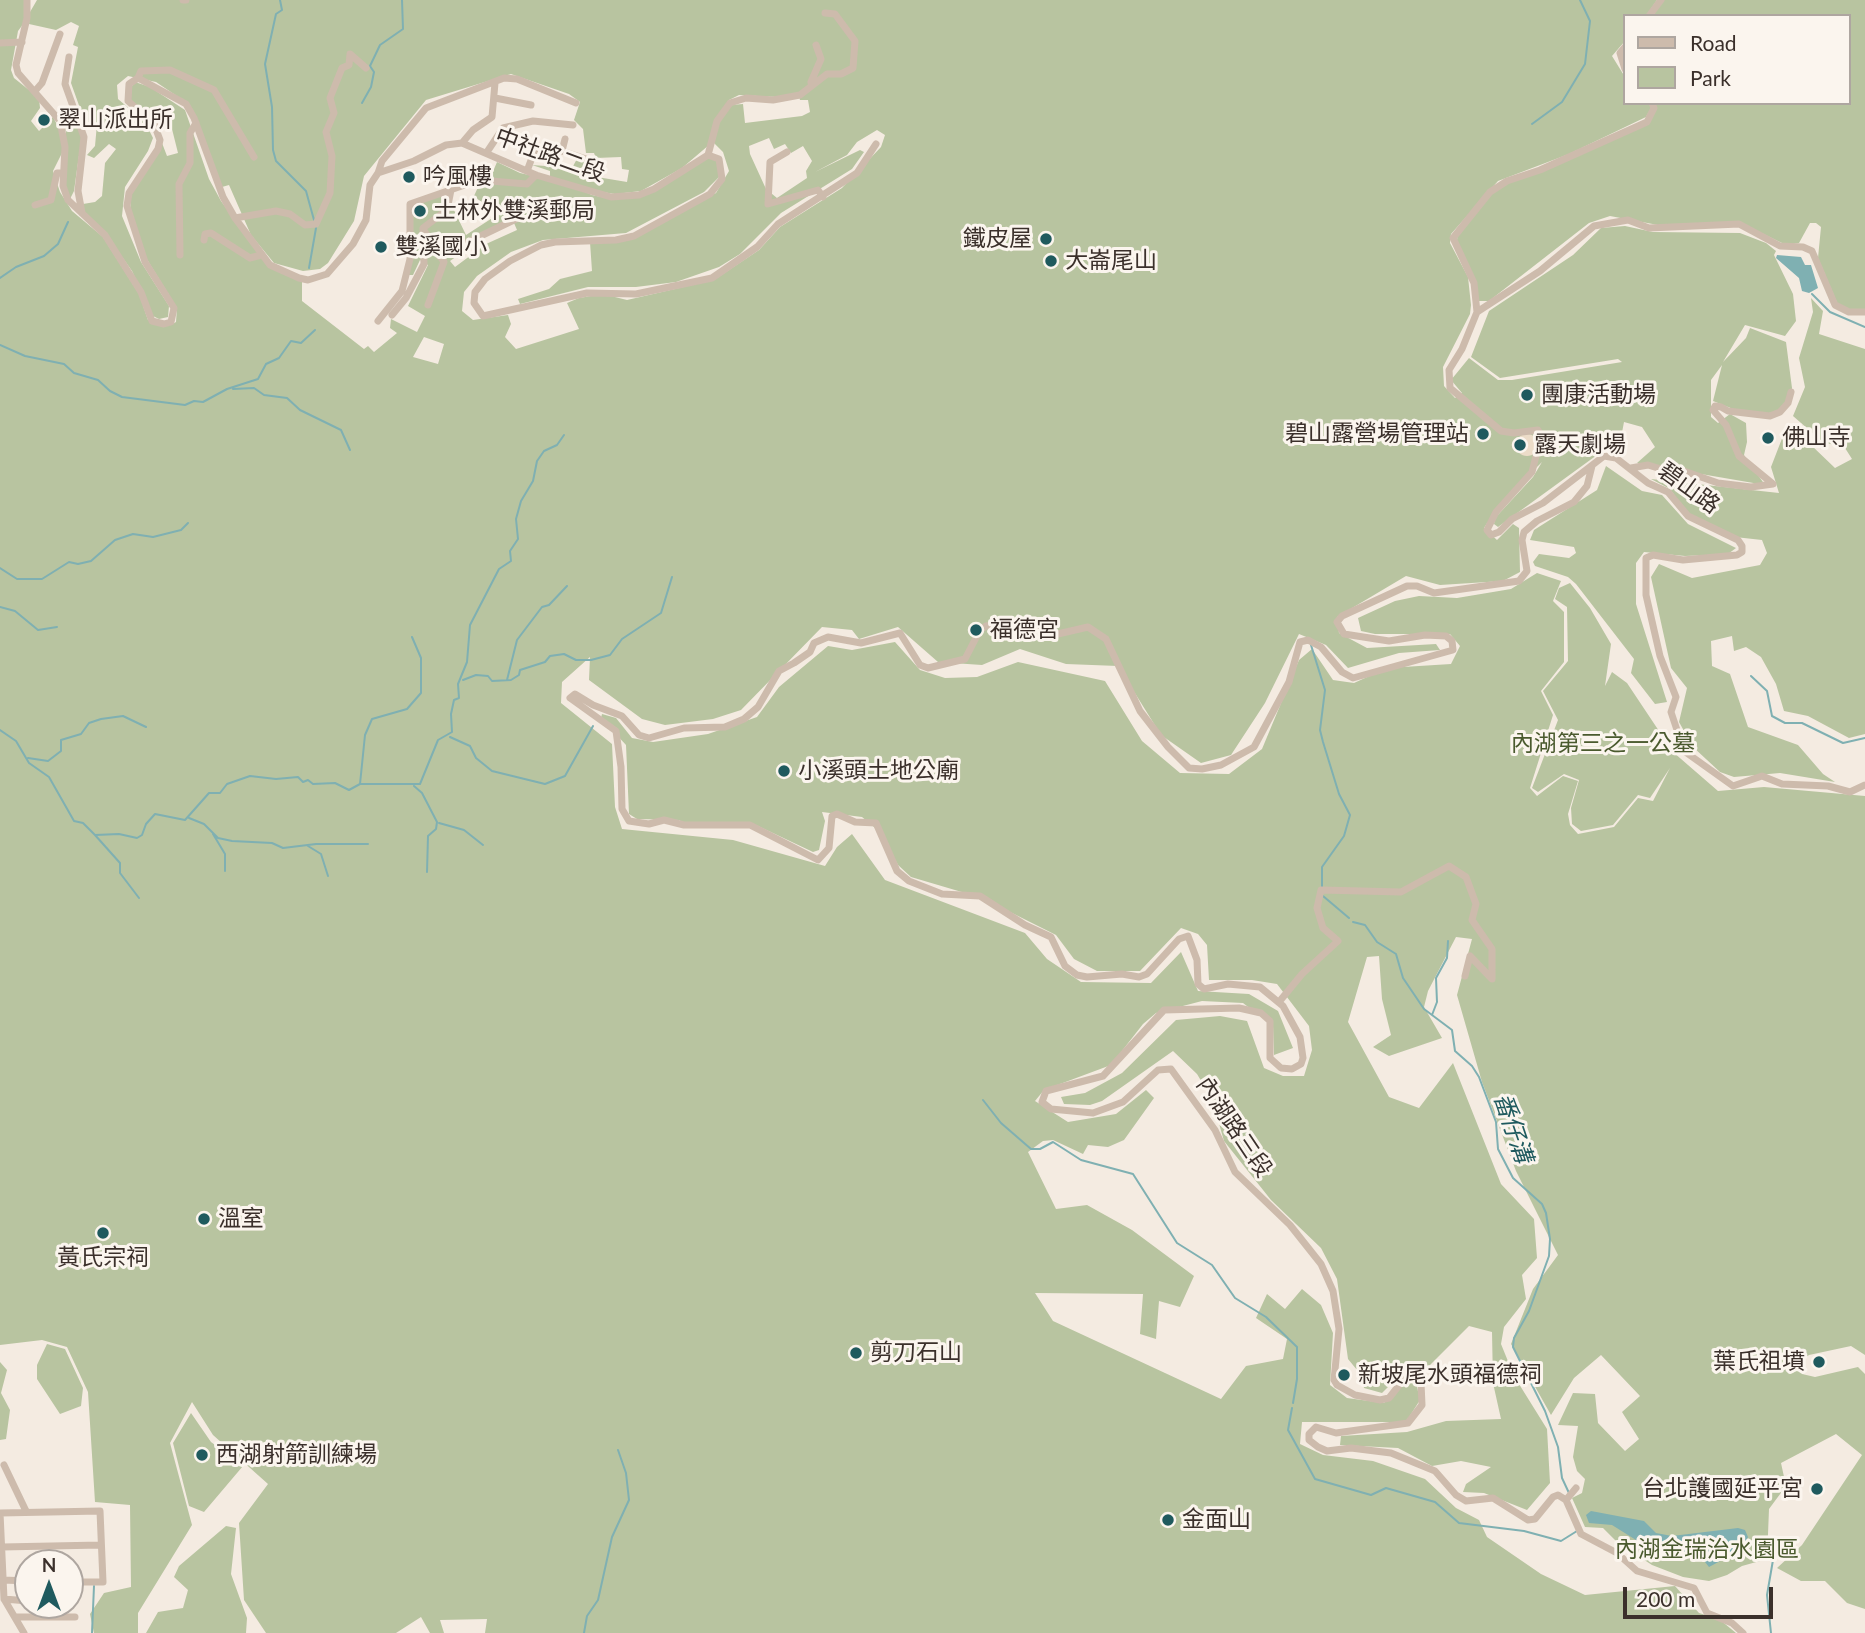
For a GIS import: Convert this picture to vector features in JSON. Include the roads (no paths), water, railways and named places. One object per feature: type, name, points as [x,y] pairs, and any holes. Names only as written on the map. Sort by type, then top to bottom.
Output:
[{"type":"street","points":[[27,0],[27,18],[16,65],[18,73],[61,121],[65,147],[65,194],[105,235],[141,292],[152,321],[164,324],[171,322],[174,308],[145,262],[128,215],[129,193],[158,149],[160,140],[154,124],[128,101],[129,84],[138,78],[141,71],[170,70],[214,90],[254,158]]},
{"type":"street","points":[[825,13],[835,14],[855,41],[853,68],[841,74],[827,74],[800,95],[773,100],[746,97],[730,103],[717,121],[708,155],[717,156],[722,169],[719,184],[710,194],[626,238],[566,240],[525,252],[479,285],[474,297],[477,310],[489,316],[587,293],[636,295],[712,278],[757,247],[778,225],[857,173],[876,144]]},
{"type":"street","points":[[35,91],[42,83],[60,34]]},
{"type":"street","points":[[0,43],[22,43]]},
{"type":"street","points":[[807,88],[821,59],[816,46]]},
{"type":"street","points":[[1624,50],[1620,60],[1624,67]]},
{"type":"street","points":[[235,218],[276,211],[290,215],[305,225],[316,224],[330,193],[331,156],[326,132],[334,113],[330,98],[342,68],[349,65],[350,54],[366,68]]},
{"type":"street","points":[[69,57],[65,84],[84,137],[78,191],[82,214]]},
{"type":"street","points":[[138,78],[186,104],[196,123],[223,197],[235,218],[261,255],[277,270],[308,280],[327,274],[362,231],[370,185],[382,161],[426,108],[504,78],[517,79],[576,103]]},
{"type":"street","points":[[462,143],[473,130],[489,122],[495,98],[495,83]]},
{"type":"street","points":[[495,98],[531,105]]},
{"type":"street","points":[[1592,466],[1543,503],[1512,519],[1499,532],[1491,535],[1487,530],[1496,513],[1532,472],[1541,436],[1538,430],[1514,433],[1501,431],[1450,388],[1449,370],[1462,349],[1477,312],[1474,283],[1453,238],[1490,192],[1507,181],[1540,170],[1647,122],[1654,108],[1653,105]]},
{"type":"street","points":[[487,152],[503,128],[533,121],[572,125]]},
{"type":"street","points":[[180,256],[179,184],[190,163],[190,133],[196,123]]},
{"type":"street","points":[[562,151],[565,139]]},
{"type":"street","name":"中社路二段","points":[[378,173],[414,161],[446,145],[462,143],[527,172],[600,195],[623,197],[654,189],[708,155]]},
{"type":"street","points":[[527,172],[536,147],[562,151],[594,162]]},
{"type":"street","points":[[787,152],[770,162],[768,204],[818,190],[823,197]]},
{"type":"street","points":[[35,205],[51,200],[57,173],[63,173]]},
{"type":"street","points":[[378,321],[402,290],[410,259],[410,204],[479,180],[527,184],[536,175]]},
{"type":"street","points":[[423,228],[447,210],[451,190]]},
{"type":"street","points":[[439,256],[516,219]]},
{"type":"street","points":[[1477,312],[1540,271],[1594,226],[1628,220],[1649,228],[1739,224],[1780,246],[1803,247],[1812,251],[1835,305],[1849,312],[1865,312]]},
{"type":"street","points":[[423,228],[444,262],[428,305]]},
{"type":"street","points":[[392,315],[406,298],[424,264],[423,228]]},
{"type":"street","points":[[204,240],[205,234],[211,233],[250,258],[261,255]]},
{"type":"street","points":[[1631,468],[1648,465],[1681,470],[1718,482],[1751,487],[1773,484],[1739,456],[1726,425],[1713,410],[1714,406],[1728,411],[1770,416],[1780,412],[1788,403],[1791,392]]},
{"type":"street","name":"碧山路","points":[[1592,466],[1604,456],[1611,456],[1648,483],[1668,492],[1688,516],[1738,540],[1742,546],[1742,552],[1737,555],[1683,560],[1653,555],[1646,558],[1646,596],[1660,656],[1676,697],[1671,712],[1684,751],[1733,786],[1762,776],[1782,784],[1828,786],[1850,792],[1865,785]]},
{"type":"street","name":"內湖路三段","points":[[1566,1500],[1558,1495],[1553,1497],[1535,1519],[1528,1520],[1493,1498],[1466,1501],[1456,1495],[1435,1471],[1391,1453],[1351,1448],[1328,1451],[1318,1447],[1309,1440],[1309,1434],[1316,1427],[1336,1433],[1408,1423],[1422,1405],[1421,1383],[1415,1372],[1408,1374],[1389,1398],[1380,1400],[1355,1395],[1337,1385],[1334,1380],[1339,1329],[1333,1291],[1321,1264],[1290,1225],[1235,1172],[1215,1130],[1171,1069],[1158,1070],[1123,1102],[1093,1113],[1051,1109],[1042,1102],[1046,1091],[1103,1076],[1164,1010],[1239,1008],[1261,1013],[1270,1021],[1270,1058],[1281,1068],[1292,1069],[1301,1064],[1303,1058],[1300,1037],[1279,1002],[1253,984],[1228,984],[1204,989],[1198,984],[1197,960],[1188,936],[1178,939],[1147,974],[1139,977],[1077,975],[1065,966],[1051,937],[1025,925],[980,896],[934,892],[897,872],[876,823],[855,822],[837,814],[832,816],[829,848],[818,860],[750,825],[684,825],[664,820],[649,824],[629,821],[622,809],[621,766],[616,731],[605,720],[573,702],[571,694],[622,716],[639,735],[649,738],[684,728],[725,726],[744,719],[758,707],[779,671],[810,652],[814,643],[828,637],[861,643],[900,633],[920,665],[928,668],[965,659],[980,630],[986,626],[1016,621],[1049,636],[1088,627],[1107,639],[1140,711],[1168,747],[1189,768],[1202,769],[1221,765],[1254,747],[1289,682],[1300,642],[1308,640],[1321,647],[1342,672],[1353,678],[1453,650],[1452,641],[1447,636],[1425,635],[1389,641],[1344,634],[1338,622],[1342,615],[1407,586],[1417,586],[1434,593],[1487,588],[1519,581],[1527,571],[1522,540],[1524,532],[1537,521],[1574,502],[1587,486],[1592,466]]},
{"type":"street","points":[[1279,1002],[1302,974],[1338,941],[1324,928],[1317,908],[1321,890],[1401,892],[1449,866],[1466,877],[1476,904],[1472,920],[1492,949],[1492,979],[1470,956],[1465,976]]},
{"type":"street","points":[[4,1465],[9,1469],[26,1511]]},
{"type":"street","points":[[1576,1488],[1566,1500],[1579,1530],[1617,1553],[1637,1572],[1694,1588],[1707,1613],[1732,1623],[1743,1633]]},
{"type":"street","points":[[14,1615],[4,1599],[1,1513],[100,1511],[103,1581],[84,1582]]},
{"type":"street","points":[[2,1547],[101,1545]]},
{"type":"street","points":[[3,1580],[14,1580]]},
{"type":"street","points":[[4,1599],[14,1600]]},
{"type":"water","points":[[1777,255],[1801,257],[1805,265],[1811,265],[1818,288],[1809,293],[1802,291],[1799,278],[1776,258]]},
{"type":"water","points":[[1591,1511],[1644,1521],[1656,1533],[1672,1536],[1738,1528],[1745,1530],[1748,1537],[1743,1549],[1709,1567],[1697,1552],[1678,1555],[1652,1550],[1612,1525],[1589,1523],[1586,1515]]},
{"type":"waterway","points":[[280,0],[282,10],[276,14],[265,64],[272,107],[273,150],[276,161],[306,191],[314,220]]},
{"type":"waterway","points":[[362,103],[371,87],[374,72],[370,66],[380,45],[403,29],[402,0]]},
{"type":"waterway","points":[[1532,124],[1562,102],[1585,64],[1590,21],[1580,0]]},
{"type":"waterway","points":[[0,278],[16,267],[44,256],[58,244],[68,222]]},
{"type":"waterway","points":[[309,268],[316,228]]},
{"type":"waterway","points":[[1812,294],[1830,312],[1865,327]]},
{"type":"waterway","points":[[0,345],[25,356],[64,364],[74,373],[98,380],[122,397],[185,405],[194,401],[203,402],[227,389],[258,379],[266,364],[279,358],[291,341],[301,343],[315,330]]},
{"type":"waterway","points":[[233,389],[254,388],[264,395],[287,398],[300,410],[341,430],[350,450]]},
{"type":"waterway","points":[[0,730],[16,741],[29,763],[49,777],[74,821],[83,823],[95,835],[119,834],[137,838],[142,835],[146,824],[155,814],[185,820],[209,793],[220,793],[227,784],[250,776],[276,779],[298,777],[303,782],[308,780],[313,784],[335,783],[349,790],[360,784],[420,784],[438,740],[452,732],[451,714],[454,700],[459,698],[458,684],[467,662],[470,625],[499,569],[511,561],[510,551],[518,539],[516,519],[521,501],[533,481],[537,461],[544,451],[557,445],[564,435]]},
{"type":"waterway","points":[[0,568],[17,579],[42,579],[69,562],[78,564],[91,561],[115,540],[133,534],[153,537],[181,530],[188,523]]},
{"type":"waterway","points":[[463,680],[476,675],[488,676],[492,681],[511,680],[519,675],[520,670],[545,662],[550,656],[564,654],[576,660],[591,660],[610,655],[622,639],[661,613],[672,577]]},
{"type":"waterway","points":[[507,680],[517,640],[542,607],[549,605],[567,586]]},
{"type":"waterway","points":[[0,607],[15,611],[38,630],[57,627]]},
{"type":"waterway","points":[[360,784],[365,735],[372,719],[407,709],[421,693],[421,658],[412,637]]},
{"type":"waterway","points":[[1311,645],[1325,690],[1320,730],[1339,794],[1350,815],[1344,836],[1322,867],[1322,888]]},
{"type":"waterway","points":[[1751,676],[1767,691],[1772,716],[1785,723],[1802,723],[1843,743],[1865,738]]},
{"type":"waterway","points":[[28,758],[48,761],[61,751],[61,740],[81,734],[89,723],[101,719],[123,716],[146,727]]},
{"type":"waterway","points":[[450,737],[470,746],[476,758],[492,771],[545,784],[565,776],[593,726]]},
{"type":"waterway","points":[[414,786],[422,793],[437,822],[436,829],[428,836],[427,872]]},
{"type":"waterway","points":[[189,818],[204,824],[218,838],[232,841],[272,843],[283,848],[316,844],[368,844]]},
{"type":"waterway","points":[[439,823],[464,830],[483,845]]},
{"type":"waterway","points":[[213,834],[225,854],[225,871]]},
{"type":"waterway","points":[[95,835],[120,863],[120,873],[139,898]]},
{"type":"waterway","points":[[308,846],[321,854],[328,876]]},
{"type":"waterway","points":[[1323,896],[1349,918]]},
{"type":"waterway","name":"番仔溝","points":[[1353,922],[1365,925],[1377,942],[1396,954],[1403,978],[1424,1009],[1452,1030],[1455,1051],[1472,1066],[1479,1077],[1496,1122],[1498,1149],[1513,1178],[1542,1204],[1546,1213],[1550,1239],[1549,1256],[1529,1311],[1514,1338],[1513,1347],[1545,1411],[1558,1447],[1562,1478],[1569,1493]]},
{"type":"waterway","points":[[1432,1015],[1437,1002],[1436,978],[1447,958],[1448,941]]},
{"type":"waterway","name":"番仔溝","points":[[983,1100],[1001,1123],[1031,1149],[1040,1149],[1053,1142],[1081,1160],[1133,1174],[1177,1243],[1212,1265],[1235,1298],[1266,1317],[1297,1347],[1297,1379],[1293,1403]]},
{"type":"waterway","name":"番仔溝","points":[[1292,1408],[1288,1430],[1315,1479],[1371,1495],[1386,1488],[1435,1502],[1459,1523],[1524,1531],[1561,1541],[1577,1531]]},
{"type":"waterway","points":[[584,1633],[587,1616],[598,1600],[612,1537],[629,1500],[626,1473],[618,1450]]},
{"type":"waterway","name":"番仔溝","points":[[1771,1633],[1767,1595],[1773,1560]]},
{"type":"waterway","points":[[92,1633],[94,1586]]},
{"type":"place","name":"翠山派出所","points":[[44,120]]},
{"type":"place","name":"吟風樓","points":[[409,177]]},
{"type":"place","name":"士林外雙溪郵局","points":[[420,211]]},
{"type":"place","name":"鐵皮屋","points":[[1046,239]]},
{"type":"place","name":"雙溪國小","points":[[381,247]]},
{"type":"place","name":"大崙尾山","points":[[1051,261]]},
{"type":"place","name":"團康活動場","points":[[1527,395]]},
{"type":"place","name":"碧山露營場管理站","points":[[1483,434]]},
{"type":"place","name":"佛山寺","points":[[1768,438]]},
{"type":"place","name":"露天劇場","points":[[1520,445]]},
{"type":"place","name":"福德宮","points":[[976,630]]},
{"type":"place","name":"小溪頭土地公廟","points":[[784,771]]},
{"type":"place","name":"溫室","points":[[204,1219]]},
{"type":"place","name":"黃氏宗祠","points":[[103,1233]]},
{"type":"place","name":"剪刀石山","points":[[856,1353]]},
{"type":"place","name":"葉氏祖墳","points":[[1819,1362]]},
{"type":"place","name":"新坡尾水頭福德祠","points":[[1344,1375]]},
{"type":"place","name":"西湖射箭訓練場","points":[[202,1455]]},
{"type":"place","name":"台北護國延平宮","points":[[1817,1489]]},
{"type":"place","name":"金面山","points":[[1168,1520]]},
{"type":"park label","name":"內湖第三之一公墓","points":[[1603,744]]},
{"type":"park label","name":"內湖金瑞治水園區","points":[[1707,1550]]}]
